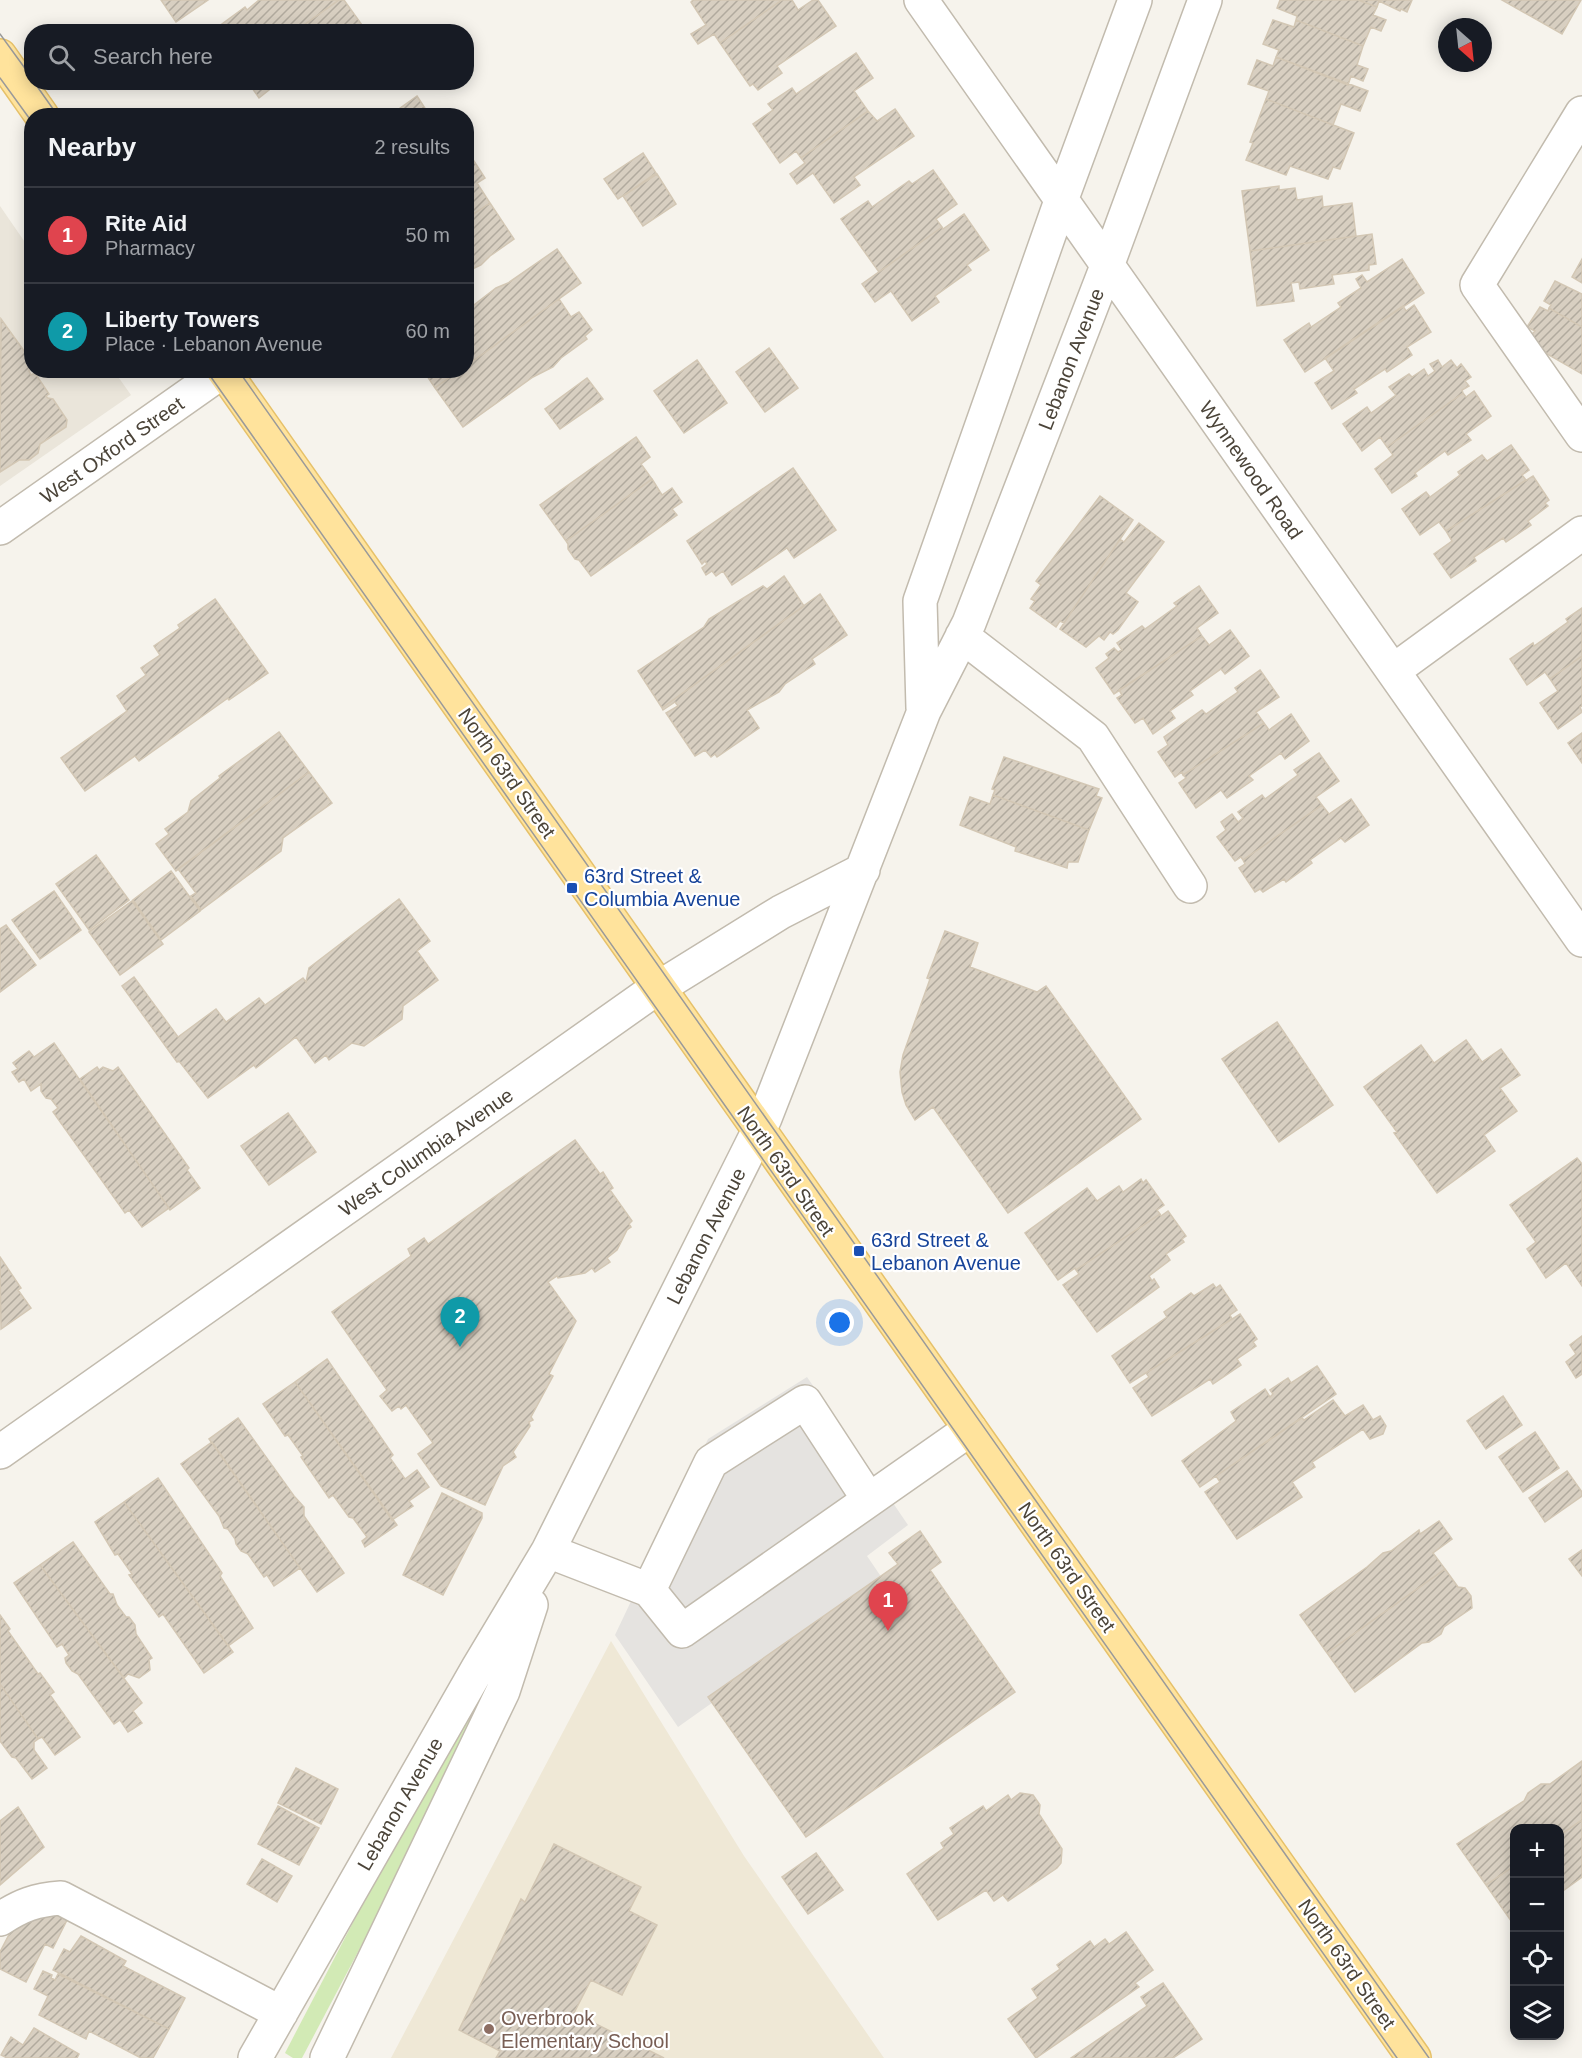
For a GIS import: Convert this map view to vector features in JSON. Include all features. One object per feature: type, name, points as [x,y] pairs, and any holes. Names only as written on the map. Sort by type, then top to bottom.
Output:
[{"type":"main road","points":[[0,56],[36,108]]},
{"type":"main road","name":"North 63rd Street","points":[[228,378],[1414,2058]]},
{"type":"street","name":"Wynnewood Road","points":[[921,0],[1582,940]]},
{"type":"street","name":"Lebanon Avenue","points":[[924,711],[920,601],[1062,198],[1135,0]]},
{"type":"street","name":"Lebanon Avenue","points":[[255,2058],[472,1678],[548,1551],[759,1131],[924,711],[969,623],[1107,266],[1205,0]]},
{"type":"street","points":[[1582,112],[1477,285],[1582,435]]},
{"type":"street","name":"West Oxford Street","points":[[0,528],[213,378]]},
{"type":"street","points":[[1393,671],[1582,533]]},
{"type":"street","points":[[962,636],[1093,737],[1190,886]]},
{"type":"street","name":"West Columbia Avenue","points":[[0,1452],[658,988],[781,912],[863,870]]},
{"type":"street","points":[[649,1590],[711,1461],[805,1402],[869,1500]]},
{"type":"street","points":[[548,1551],[649,1590],[682,1631],[970,1429]]},
{"type":"street","name":"Lebanon Avenue","points":[[327,2058],[503,1691],[548,1551]]},
{"type":"street","points":[[0,1919],[20,1906],[39,1900],[61,1898],[281,2013]]},
{"type":"shaded area","points":[[0,206],[24,241],[24,378],[119,378],[131,395],[0,486]]},
{"type":"shaded area","points":[[807,1377],[908,1525],[867,1556],[884,1581],[678,1727],[615,1635],[708,1439]]},
{"type":"shaded area","name":"Overbrook Elementary School","points":[[611,1641],[744,1856],[884,2058],[391,2058]]},
{"type":"green space","points":[[484,1671],[502,1679],[302,2058],[293,2058],[285,2053]]},
{"type":"building","points":[[161,0],[208,0],[176,22]]},
{"type":"building","points":[[259,0],[339,0],[305,24],[222,24],[245,7],[247,10]]},
{"type":"building","points":[[339,0],[344,0],[361,24],[305,24]]},
{"type":"building","points":[[693,0],[782,0],[720,43],[714,34],[698,44],[691,34],[706,25],[691,2]]},
{"type":"building","points":[[782,0],[792,0],[798,10],[813,0],[818,0],[836,26],[777,66],[782,73],[758,90],[753,84],[750,86],[720,43]]},
{"type":"building","points":[[1280,0],[1358,0],[1377,7],[1373,15],[1386,20],[1381,31],[1371,27],[1363,46],[1296,20],[1297,16],[1277,8]]},
{"type":"building","points":[[1358,0],[1412,0],[1407,12],[1379,1],[1377,7]]},
{"type":"building","points":[[1502,0],[1581,0],[1562,34]]},
{"type":"building","points":[[1273,20],[1294,27],[1296,20],[1363,46],[1357,65],[1368,69],[1363,81],[1351,76],[1348,85],[1276,57],[1279,50],[1263,44]]},
{"type":"building","points":[[856,53],[873,78],[854,91],[868,111],[801,158],[796,151],[780,163],[753,124],[773,110],[768,104],[792,88],[796,94]]},
{"type":"building","points":[[1276,57],[1368,91],[1360,111],[1341,104],[1333,125],[1266,99],[1269,91],[1248,84],[1257,60],[1273,66]]},
{"type":"building","points":[[254,90],[269,90],[259,98]]},
{"type":"building","points":[[417,96],[425,108],[400,108]]},
{"type":"building","points":[[1266,99],[1354,133],[1340,169],[1333,167],[1328,179],[1290,166],[1286,175],[1246,160],[1253,143],[1250,142]]},
{"type":"building","points":[[895,109],[914,136],[854,177],[860,185],[834,203],[813,173],[797,184],[790,174],[805,163],[801,158],[868,111],[877,121]]},
{"type":"building","points":[[643,153],[656,173],[618,199],[604,179]]},
{"type":"building","points":[[474,161],[485,178],[477,183],[490,203],[474,214]]},
{"type":"building","points":[[933,170],[957,204],[936,219],[942,227],[879,272],[841,219],[868,201],[872,207],[909,181],[912,184]]},
{"type":"building","points":[[657,174],[676,204],[643,226],[623,196]]},
{"type":"building","points":[[1279,186],[1279,190],[1295,188],[1297,200],[1322,196],[1323,207],[1352,203],[1356,236],[1250,251],[1242,191]]},
{"type":"building","points":[[490,203],[514,239],[474,268],[474,214]]},
{"type":"building","points":[[964,214],[989,250],[967,265],[971,270],[935,296],[939,302],[912,321],[891,291],[875,302],[862,284]]},
{"type":"building","points":[[1372,234],[1376,264],[1369,265],[1369,270],[1332,275],[1334,284],[1300,289],[1299,282],[1291,283],[1294,301],[1257,306],[1250,251]]},
{"type":"building","points":[[557,249],[581,283],[474,360],[474,305],[496,288],[508,283]]},
{"type":"building","points":[[1402,259],[1424,293],[1305,372],[1284,340],[1309,323],[1311,327],[1341,307],[1338,303],[1361,288],[1356,279],[1362,275],[1367,282]]},
{"type":"building","points":[[1582,259],[1582,283],[1572,277]]},
{"type":"building","points":[[1555,281],[1582,294],[1582,327],[1549,308],[1551,305],[1544,301]]},
{"type":"building","points":[[559,299],[571,317],[579,312],[592,330],[585,336],[587,339],[561,358],[553,367],[533,377],[463,427],[435,388],[449,378],[474,378],[474,360]]},
{"type":"building","points":[[1414,305],[1431,332],[1407,347],[1412,355],[1387,372],[1385,369],[1354,389],[1357,393],[1332,409],[1315,383],[1334,371],[1325,358],[1403,306],[1406,311]]},
{"type":"building","points":[[1540,307],[1548,311],[1549,308],[1582,327],[1582,374],[1547,354],[1530,336],[1535,331],[1527,327]]},
{"type":"building","points":[[1,319],[24,351],[24,378],[38,378],[49,394],[46,396],[53,399],[67,420],[66,427],[40,444],[38,453],[29,460],[19,460],[0,472]]},
{"type":"building","points":[[769,348],[798,388],[765,412],[736,372]]},
{"type":"building","points":[[697,360],[727,403],[684,433],[654,391]]},
{"type":"building","points":[[1438,360],[1442,367],[1451,360],[1457,368],[1461,364],[1471,377],[1465,381],[1469,386],[1462,390],[1463,393],[1387,447],[1380,437],[1362,451],[1343,424],[1367,407],[1371,413],[1396,395],[1389,387],[1409,374],[1412,377],[1424,369],[1428,376],[1435,371],[1430,364]]},
{"type":"building","points":[[428,378],[449,378],[435,388]]},
{"type":"building","points":[[587,378],[603,399],[560,429],[545,409]]},
{"type":"building","points":[[1474,391],[1491,416],[1466,434],[1471,440],[1448,455],[1445,451],[1415,473],[1417,476],[1392,493],[1375,469],[1393,455],[1387,447],[1463,393],[1466,397]]},
{"type":"building","points":[[636,437],[650,457],[641,464],[652,479],[566,541],[540,505]]},
{"type":"building","points":[[1511,445],[1529,470],[1522,475],[1526,480],[1446,531],[1439,522],[1420,535],[1402,509],[1426,492],[1430,497],[1460,475],[1458,472],[1482,455],[1487,461]]},
{"type":"building","points":[[793,468],[836,530],[794,558],[787,548],[732,585],[723,571],[716,576],[712,571],[706,575],[702,568],[707,564],[705,561],[702,564],[687,541]]},
{"type":"building","points":[[1533,476],[1549,500],[1545,503],[1548,506],[1528,521],[1531,525],[1506,542],[1503,538],[1474,557],[1476,561],[1451,578],[1434,554],[1452,541],[1446,531]]},
{"type":"building","points":[[652,479],[662,495],[672,488],[682,502],[672,509],[677,515],[591,576],[579,560],[575,559],[566,541]]},
{"type":"building","points":[[1100,496],[1133,520],[1064,623],[1060,621],[1056,627],[1030,608],[1035,601],[1031,599],[1041,585],[1036,581]]},
{"type":"building","points":[[1139,523],[1164,542],[1126,593],[1138,602],[1118,630],[1113,634],[1110,632],[1104,640],[1099,636],[1086,647],[1060,629],[1120,539],[1124,542]]},
{"type":"building","points":[[784,576],[804,606],[662,708],[638,671],[704,627],[709,619],[763,586],[767,589]]},
{"type":"building","points":[[1199,586],[1218,613],[1197,628],[1202,636],[1114,694],[1096,668],[1109,658],[1106,654],[1114,648],[1118,652],[1122,650],[1117,643],[1142,626],[1145,629],[1177,606],[1174,603]]},
{"type":"building","points":[[820,594],[847,635],[812,659],[815,664],[785,684],[779,692],[747,710],[759,728],[717,757],[715,754],[711,757],[705,750],[695,756],[666,713],[678,706],[675,702],[663,710],[662,708]]},
{"type":"building","points":[[215,599],[268,673],[229,700],[228,698],[139,761],[135,756],[85,791],[61,758],[127,711],[117,696],[146,675],[141,668],[160,655],[154,646],[180,628],[178,625]]},
{"type":"building","points":[[1582,608],[1582,656],[1550,679],[1545,672],[1527,685],[1510,659],[1533,643],[1534,646],[1568,622],[1566,619]]},
{"type":"building","points":[[1230,630],[1249,656],[1225,674],[1221,669],[1190,691],[1193,695],[1170,711],[1175,718],[1153,734],[1143,718],[1135,723],[1117,698],[1122,695],[1119,690],[1202,636],[1209,645]]},
{"type":"building","points":[[1582,656],[1582,706],[1580,707],[1582,712],[1558,729],[1540,703],[1558,691],[1550,679]]},
{"type":"building","points":[[1260,670],[1279,697],[1256,712],[1264,723],[1183,775],[1182,772],[1175,777],[1158,752],[1168,745],[1164,737],[1202,710],[1206,714],[1238,692],[1235,688]]},
{"type":"building","points":[[1291,714],[1309,741],[1285,759],[1281,753],[1249,776],[1253,780],[1227,798],[1221,790],[1196,808],[1179,783],[1186,778],[1183,775],[1264,723],[1269,730]]},
{"type":"building","points":[[279,732],[309,772],[176,871],[156,844],[169,834],[165,829],[188,812],[191,801],[220,778],[219,776]]},
{"type":"building","points":[[1582,733],[1582,763],[1568,743]]},
{"type":"building","points":[[1319,753],[1339,781],[1316,797],[1322,805],[1243,860],[1241,857],[1235,861],[1217,837],[1226,830],[1221,822],[1232,814],[1238,822],[1243,818],[1238,812],[1262,795],[1265,799],[1298,775],[1294,770]]},
{"type":"building","points":[[1004,757],[1099,789],[1096,796],[1102,798],[1089,830],[993,795],[995,790],[992,789]]},
{"type":"building","points":[[309,772],[332,803],[283,838],[281,851],[201,910],[191,896],[196,893],[178,869]]},
{"type":"building","points":[[993,795],[1089,830],[1078,862],[1068,862],[1067,868],[1015,851],[1016,847],[960,825],[970,797],[990,804]]},
{"type":"building","points":[[1351,799],[1369,825],[1345,842],[1341,838],[1310,860],[1312,863],[1286,882],[1284,879],[1263,892],[1260,889],[1255,892],[1239,868],[1245,864],[1243,860],[1322,805],[1329,814]]},
{"type":"building","points":[[96,855],[129,900],[89,930],[56,884]]},
{"type":"building","points":[[171,871],[200,911],[161,940],[133,900]]},
{"type":"building","points":[[54,891],[81,930],[40,959],[12,920]]},
{"type":"building","points":[[399,899],[430,941],[417,951],[438,980],[403,1006],[402,1019],[364,1046],[352,1043],[329,1060],[326,1055],[315,1063],[296,1037],[256,1068],[254,1065],[208,1098],[179,1061],[177,1062],[122,986],[134,977],[178,1037],[216,1009],[226,1022],[259,998],[265,1005],[303,978],[306,982],[309,968]]},
{"type":"building","points":[[132,901],[163,944],[120,975],[89,932]]},
{"type":"building","points":[[6,925],[36,965],[0,992],[0,929]]},
{"type":"building","points":[[945,931],[978,943],[970,967],[1037,992],[1046,986],[1141,1119],[1008,1213],[933,1107],[915,1120],[906,1105],[902,1092],[900,1072],[903,1055],[930,979],[927,978]]},
{"type":"building","points":[[1277,1022],[1333,1105],[1279,1142],[1222,1059]]},
{"type":"building","points":[[1466,1040],[1482,1062],[1501,1049],[1520,1075],[1500,1088],[1517,1111],[1484,1135],[1495,1151],[1437,1193],[1364,1087],[1421,1045],[1434,1063]]},
{"type":"building","points":[[54,1043],[169,1208],[142,1227],[129,1210],[125,1213],[53,1112],[58,1108],[41,1091],[41,1084],[31,1091],[24,1079],[19,1082],[12,1072],[18,1069],[13,1063],[29,1051],[34,1057]]},
{"type":"building","points":[[97,1067],[99,1070],[103,1067],[113,1071],[118,1067],[189,1168],[187,1170],[200,1188],[170,1210],[80,1079]]},
{"type":"building","points":[[288,1113],[316,1152],[269,1185],[241,1146]]},
{"type":"building","points":[[575,1140],[600,1174],[603,1172],[613,1188],[610,1190],[632,1221],[629,1224],[631,1227],[627,1230],[617,1250],[607,1258],[610,1262],[595,1272],[592,1268],[585,1273],[558,1278],[557,1276],[548,1282],[576,1321],[549,1374],[553,1376],[531,1417],[533,1420],[529,1422],[530,1426],[513,1452],[516,1457],[503,1466],[485,1505],[441,1486],[418,1454],[433,1443],[406,1405],[401,1409],[399,1406],[392,1411],[380,1396],[387,1390],[332,1312],[411,1256],[408,1249],[424,1238],[428,1244]]},
{"type":"building","points":[[1577,1158],[1582,1164],[1582,1286],[1566,1263],[1546,1278],[1527,1249],[1536,1242],[1510,1205]]},
{"type":"building","points":[[1141,1179],[1143,1183],[1146,1180],[1164,1205],[1157,1210],[1160,1214],[1058,1280],[1025,1233],[1087,1188],[1097,1201],[1119,1186],[1123,1192]]},
{"type":"building","points":[[1168,1211],[1186,1236],[1182,1239],[1184,1242],[1166,1254],[1170,1260],[1149,1276],[1159,1287],[1097,1332],[1063,1285],[1079,1274],[1076,1270]]},
{"type":"building","points":[[0,1257],[21,1288],[18,1290],[31,1308],[1,1329]]},
{"type":"building","points":[[1213,1284],[1216,1288],[1220,1285],[1237,1310],[1230,1315],[1232,1319],[1130,1383],[1112,1356],[1167,1317],[1164,1312],[1191,1293],[1194,1296]]},
{"type":"building","points":[[1240,1314],[1257,1339],[1253,1342],[1256,1346],[1237,1359],[1241,1365],[1213,1384],[1210,1379],[1152,1416],[1133,1388],[1149,1377],[1146,1373]]},
{"type":"building","points":[[1582,1336],[1582,1374],[1576,1378],[1566,1362],[1576,1354],[1570,1345]]},
{"type":"building","points":[[327,1359],[393,1455],[390,1458],[405,1479],[417,1470],[429,1487],[409,1501],[413,1506],[392,1520],[295,1382]]},
{"type":"building","points":[[1317,1366],[1336,1394],[1200,1487],[1182,1461],[1236,1421],[1231,1412],[1265,1389],[1270,1397],[1273,1394],[1270,1390],[1288,1378],[1291,1383]]},
{"type":"building","points":[[295,1382],[397,1525],[365,1547],[362,1541],[367,1537],[333,1495],[329,1498],[301,1457],[303,1456],[288,1435],[285,1436],[263,1404]]},
{"type":"building","points":[[1503,1396],[1522,1425],[1486,1449],[1467,1421]]},
{"type":"building","points":[[1333,1400],[1345,1416],[1363,1405],[1373,1420],[1380,1416],[1386,1426],[1383,1434],[1370,1439],[1363,1429],[1312,1462],[1315,1467],[1292,1482],[1302,1497],[1237,1539],[1205,1492],[1220,1482],[1216,1476]]},
{"type":"building","points":[[238,1418],[304,1507],[304,1516],[344,1573],[317,1592],[209,1439]]},
{"type":"building","points":[[1535,1432],[1559,1468],[1523,1492],[1499,1457]]},
{"type":"building","points":[[212,1442],[300,1568],[274,1586],[267,1575],[264,1577],[248,1554],[241,1551],[235,1539],[228,1529],[224,1528],[219,1516],[181,1464]]},
{"type":"building","points":[[1567,1471],[1582,1492],[1582,1496],[1545,1522],[1529,1498]]},
{"type":"building","points":[[158,1478],[222,1573],[220,1576],[253,1628],[228,1646],[124,1502]]},
{"type":"building","points":[[442,1493],[482,1513],[482,1518],[443,1595],[403,1575]]},
{"type":"building","points":[[124,1502],[233,1652],[204,1673],[163,1614],[159,1617],[129,1575],[132,1574],[118,1554],[115,1555],[95,1522]]},
{"type":"building","points":[[1439,1521],[1452,1539],[1433,1553],[1445,1569],[1327,1653],[1300,1615],[1383,1553],[1391,1551],[1419,1530],[1420,1534]]},
{"type":"building","points":[[920,1531],[941,1562],[930,1570],[1015,1692],[806,1837],[708,1697],[898,1564],[889,1553]]},
{"type":"building","points":[[73,1542],[110,1594],[113,1594],[117,1605],[135,1625],[136,1634],[152,1658],[149,1660],[150,1670],[139,1678],[128,1674],[124,1678],[40,1565]]},
{"type":"building","points":[[1582,1550],[1582,1576],[1569,1559]]},
{"type":"building","points":[[40,1565],[142,1703],[133,1711],[142,1723],[128,1732],[120,1720],[114,1724],[78,1674],[72,1671],[66,1663],[65,1658],[69,1655],[62,1644],[57,1647],[14,1583]]},
{"type":"building","points":[[1445,1569],[1458,1587],[1465,1588],[1471,1596],[1472,1608],[1444,1627],[1441,1634],[1429,1642],[1422,1643],[1355,1692],[1327,1653]]},
{"type":"building","points":[[0,1615],[10,1629],[8,1631],[38,1674],[40,1673],[54,1692],[50,1695],[80,1737],[55,1755],[42,1737],[38,1739],[0,1684]]},
{"type":"building","points":[[0,1684],[38,1739],[34,1742],[34,1750],[47,1768],[32,1779],[0,1741]]},
{"type":"building","points":[[1582,1761],[1582,1820],[1564,1832],[1564,1824],[1510,1824],[1510,1869],[1486,1885],[1457,1844],[1524,1801],[1528,1793],[1541,1784],[1550,1784]]},
{"type":"building","points":[[296,1768],[338,1789],[321,1824],[278,1803]]},
{"type":"building","points":[[1020,1793],[1033,1795],[1040,1805],[1039,1814],[1062,1849],[1061,1863],[1008,1901],[1003,1895],[994,1901],[986,1890],[938,1920],[907,1874],[944,1848],[941,1843],[954,1834],[950,1828],[983,1806],[986,1811],[1008,1795],[1011,1800]]},
{"type":"building","points":[[278,1806],[319,1828],[299,1865],[258,1844]]},
{"type":"building","points":[[18,1807],[44,1847],[0,1885],[0,1821]]},
{"type":"building","points":[[1582,1820],[1582,1877],[1564,1890],[1564,1878],[1564,1832]]},
{"type":"building","name":"Overbrook Elementary School","points":[[554,1844],[641,1887],[629,1911],[657,1925],[622,1995],[591,1980],[574,2013],[664,2058],[496,2058],[500,2051],[459,2030],[521,1899],[525,1902]]},
{"type":"building","points":[[816,1853],[843,1890],[808,1914],[782,1877]]},
{"type":"building","points":[[262,1859],[292,1876],[277,1902],[247,1884]]},
{"type":"building","points":[[1510,1869],[1510,1919],[1486,1885]]},
{"type":"building","points":[[37,1905],[67,1920],[53,1948],[45,1944],[26,1982],[0,1969],[0,1952],[14,1925]]},
{"type":"building","points":[[1126,1932],[1153,1970],[1135,1983],[1139,1987],[1036,2058],[1008,2019],[1038,1998],[1032,1989],[1060,1969],[1057,1965],[1090,1941],[1094,1947],[1105,1939],[1109,1944]]},
{"type":"building","points":[[81,1936],[126,1961],[123,1966],[185,1998],[169,2029],[53,1970],[64,1949],[70,1952]]},
{"type":"building","points":[[43,1971],[52,1975],[51,1978],[55,1980],[58,1974],[169,2029],[153,2058],[141,2058],[89,2031],[86,2039],[39,2015],[48,1996],[34,1989]]},
{"type":"building","points":[[1163,1983],[1202,2039],[1173,2058],[1071,2058],[1147,2006],[1141,1997]]},
{"type":"building","points":[[34,2028],[79,2054],[77,2058],[7,2058],[1,2055],[11,2037],[23,2045]]},
{"type":"tram line","points":[[0,34],[24,67]]},
{"type":"tram line","points":[[0,78],[24,111]]},
{"type":"tram line","points":[[40,90],[52,108]]},
{"type":"tram line","points":[[212,378],[1397,2058]]},
{"type":"tram line","points":[[244,378],[1429,2058]]},
{"type":"place","name":"63rd Street & Columbia Avenue","points":[[572,888]]},
{"type":"place","name":"63rd Street & Lebanon Avenue","points":[[859,1251]]},
{"type":"place","name":"Liberty Towers","points":[[460,1347]]},
{"type":"place","name":"Rite Aid","points":[[888,1631]]},
{"type":"place","name":"Overbrook Elementary School","points":[[489,2029]]}]
